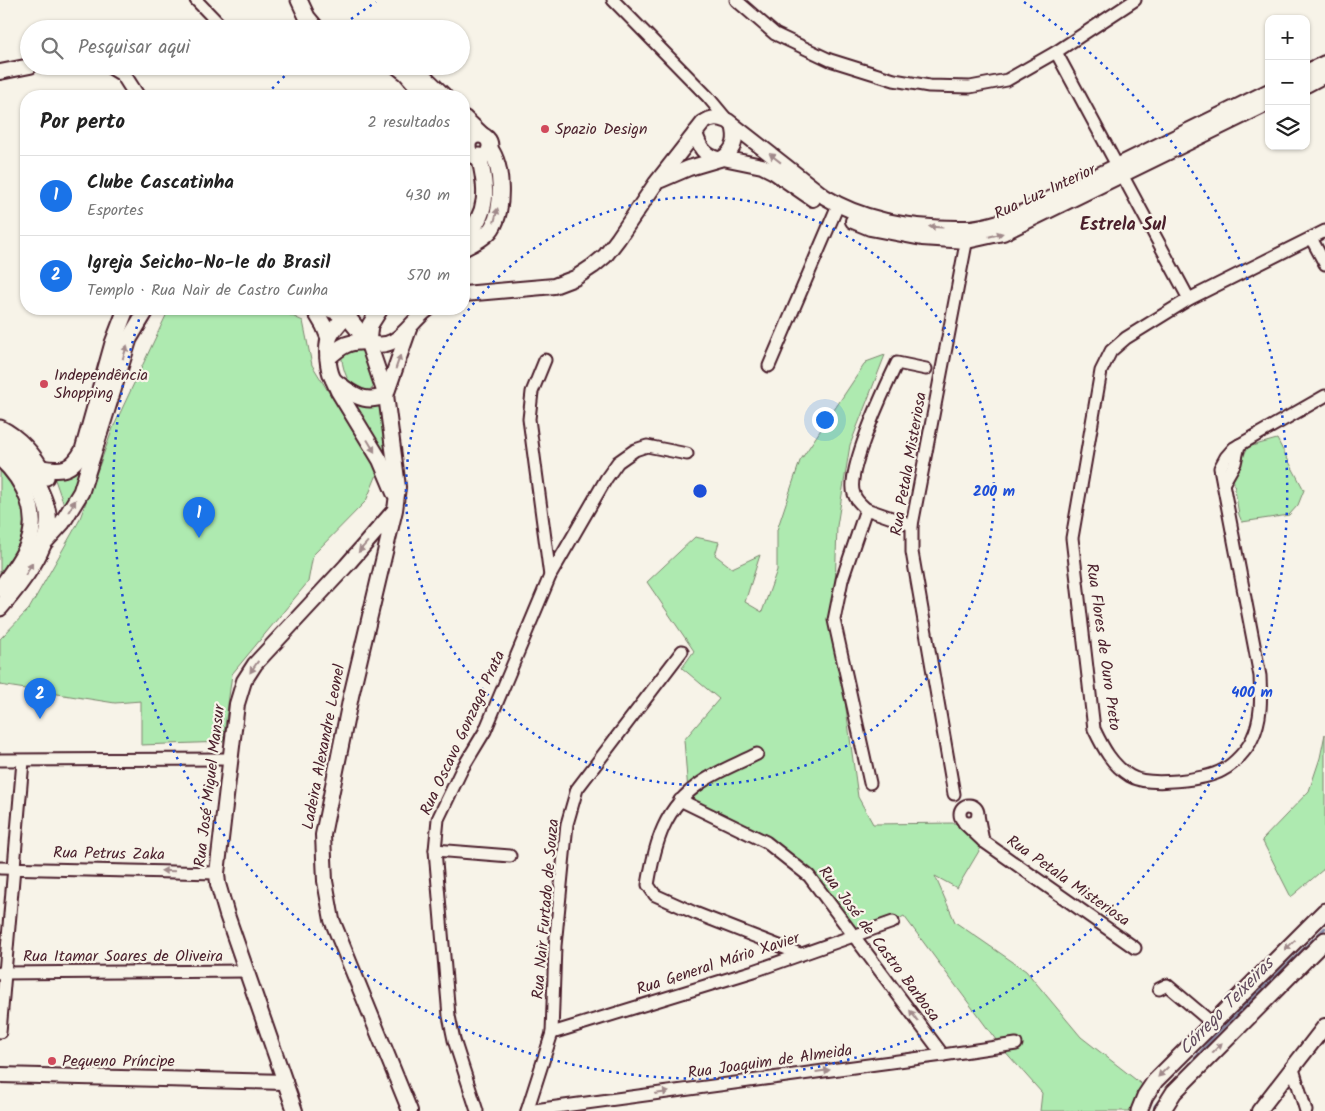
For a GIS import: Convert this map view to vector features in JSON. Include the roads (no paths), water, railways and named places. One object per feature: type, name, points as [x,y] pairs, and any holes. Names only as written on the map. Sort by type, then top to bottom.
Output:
[{"type":"main road","points":[[299,0],[310,20]]},
{"type":"main road","points":[[408,75],[421,90]]},
{"type":"main road","points":[[422,75],[438,90]]},
{"type":"main road","points":[[470,124],[490,143],[485,152],[484,207],[470,232]]},
{"type":"main road","points":[[470,140],[482,135]]},
{"type":"main road","points":[[470,150],[477,156],[485,152]]},
{"type":"main road","points":[[470,244],[488,233],[497,217],[501,180],[496,157],[485,152]]},
{"type":"main road","points":[[41,468],[60,470],[70,467],[78,460],[113,343],[124,315]]},
{"type":"main road","points":[[43,544],[62,523],[81,492],[129,339],[143,315]]},
{"type":"main road","points":[[318,315],[329,338],[328,358],[333,380],[356,397],[369,399],[386,395]]},
{"type":"main road","points":[[329,338],[347,315]]},
{"type":"main road","name":"Ladeira Alexandre Leonel","points":[[351,315],[368,342],[386,395]]},
{"type":"main road","points":[[328,358],[347,343],[355,341],[368,342],[370,325],[376,315]]},
{"type":"main road","points":[[0,428],[9,432],[35,458],[46,477],[51,495],[47,533],[43,544],[24,576],[0,608]]},
{"type":"main road","points":[[0,442],[12,450],[30,471],[44,501],[48,515]]},
{"type":"main road","points":[[0,458],[22,483],[29,499],[32,523],[26,550],[0,589]]},
{"type":"main road","points":[[1139,1111],[1145,1096],[1155,1081],[1325,911]]},
{"type":"main road","points":[[1162,1111],[1174,1092],[1325,940]]},
{"type":"street","points":[[196,0],[215,20]]},
{"type":"street","points":[[613,0],[708,97],[730,123],[736,136],[731,152],[721,158],[669,176],[656,183]]},
{"type":"street","points":[[736,0],[775,34],[830,60],[894,80],[929,86],[970,87],[1008,80],[1056,52],[1136,0]]},
{"type":"street","points":[[1056,52],[1189,299]]},
{"type":"street","points":[[1310,70],[1325,63]]},
{"type":"street","points":[[0,72],[20,68]]},
{"type":"street","points":[[124,75],[133,90]]},
{"type":"street","points":[[1310,83],[1325,76]]},
{"type":"street","name":"Rua Luz Interior","points":[[1119,170],[1265,93]]},
{"type":"street","points":[[470,293],[554,286],[575,278],[605,256],[656,183],[699,128],[707,111],[708,97]]},
{"type":"street","name":"Rua Luz Interior","points":[[721,158],[762,166],[836,209],[871,218],[968,235],[1005,221],[1265,105]]},
{"type":"street","points":[[699,128],[712,118],[722,119],[730,123]]},
{"type":"street","name":"Rua Luz Interior","points":[[730,123],[825,197],[836,209]]},
{"type":"street","points":[[699,128],[699,146],[712,158],[721,158]]},
{"type":"street","points":[[768,366],[836,209]]},
{"type":"street","name":"Rua Flores de Ouro Preto","points":[[1325,232],[1189,299],[1126,338],[1111,351],[1101,371],[1072,538],[1094,729],[1103,749],[1116,766],[1133,778],[1163,782],[1207,776],[1224,770],[1252,740],[1262,705],[1260,676],[1220,468],[1234,448],[1325,396]]},
{"type":"street","name":"Rua Petala Misteriosa","points":[[968,235],[912,525],[912,552],[954,794],[962,820],[983,841],[1135,948]]},
{"type":"street","points":[[1311,238],[1325,264]]},
{"type":"street","points":[[368,342],[380,346],[384,345],[409,329],[420,315]]},
{"type":"street","points":[[386,395],[409,329]]},
{"type":"street","points":[[545,360],[532,392],[529,419],[550,576]]},
{"type":"street","points":[[912,525],[866,509],[858,502],[853,493],[852,481],[872,417],[897,363],[926,369]]},
{"type":"street","points":[[333,380],[380,460],[396,504]]},
{"type":"street","name":"Ladeira Alexandre Leonel","points":[[386,395],[398,487],[396,504],[351,696],[323,835],[325,881],[332,920],[410,1111]]},
{"type":"street","name":"Rua Oscavo Gonzaga Prata","points":[[477,1111],[448,1016],[435,850],[438,818],[462,769],[485,731],[550,576],[606,479],[618,462],[635,450],[647,446],[687,454]]},
{"type":"street","name":"Rua José Miguel Mansur","points":[[296,1111],[227,915],[218,884],[217,872],[237,704],[244,681],[255,664],[346,566],[396,504]]},
{"type":"street","points":[[866,509],[842,580],[834,620],[870,783]]},
{"type":"street","name":"Rua Nair Furtado de Souza","points":[[527,1111],[552,1034],[555,946],[566,834],[577,789],[682,651]]},
{"type":"street","points":[[757,754],[702,782],[680,800],[664,824],[653,854],[648,885],[655,895],[800,954]]},
{"type":"street","points":[[0,760],[231,759]]},
{"type":"street","points":[[0,1032],[3,973],[23,760]]},
{"type":"street","points":[[954,794],[975,810],[983,841]]},
{"type":"street","name":"Rua José de Castro Barbosa","points":[[680,800],[766,842],[809,876],[943,1055]]},
{"type":"street","points":[[962,820],[972,823],[977,820],[975,810]]},
{"type":"street","points":[[435,850],[510,856]]},
{"type":"street","name":"Rua Petrus Zaka","points":[[0,868],[217,872]]},
{"type":"street","name":"Rua General Mário Xavier","points":[[552,1034],[754,971],[893,922]]},
{"type":"street","name":"Rua Itamar Soares de Oliveira","points":[[3,973],[247,971]]},
{"type":"street","points":[[1159,989],[1167,985],[1212,1023]]},
{"type":"street","points":[[1259,1111],[1325,1026]]},
{"type":"street","name":"Rua Joaquim de Almeida","points":[[527,1111],[1016,1044]]},
{"type":"street","points":[[1293,1068],[1306,1111]]},
{"type":"street","points":[[0,1075],[285,1082]]},
{"type":"waterway","name":"Córrego Teixeiras","points":[[1181,1075],[1215,1035],[1325,928]]},
{"type":"waterway","name":"Córrego Teixeiras","points":[[1154,1111],[1155,1106],[1164,1095]]},
{"type":"place","name":"Spazio Design","points":[[545,129]]},
{"type":"place","name":"Independência Shopping","points":[[44,384]]},
{"type":"place","name":"Clube Cascatinha","points":[[199,538]]},
{"type":"place","name":"Igreja Seicho-No-Ie do Brasil","points":[[40,719]]},
{"type":"place","name":"Pequeno Príncipe","points":[[52,1061]]},
{"type":"district","name":"Estrela Sul","points":[[1123,225]]}]
